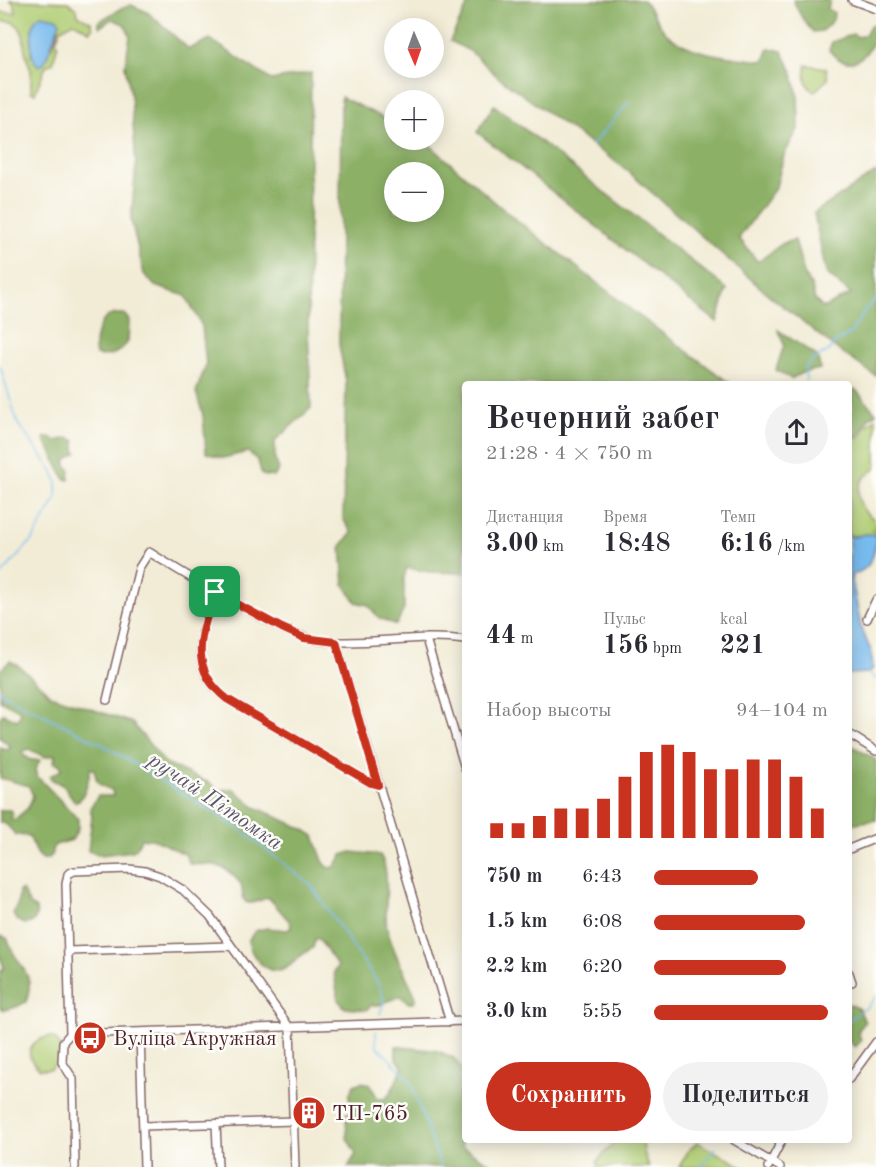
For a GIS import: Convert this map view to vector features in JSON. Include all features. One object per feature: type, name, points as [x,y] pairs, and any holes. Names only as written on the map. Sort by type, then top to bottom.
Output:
[{"type":"street","points":[[852,0],[876,9]]},
{"type":"street","points":[[107,700],[139,568],[149,552],[215,592],[304,638],[336,642],[462,640]]},
{"type":"street","points":[[215,592],[200,652],[203,671],[215,690],[378,785]]},
{"type":"street","points":[[867,619],[876,600]]},
{"type":"street","points":[[426,639],[462,758]]},
{"type":"street","points":[[336,642],[450,1022]]},
{"type":"street","points":[[852,736],[876,751]]},
{"type":"street","points":[[852,848],[876,838]]},
{"type":"street","points":[[75,1167],[73,1079],[62,1062],[63,1042],[70,1034],[66,884],[68,874],[74,871],[129,869],[160,876],[190,895],[210,916],[290,1028],[295,1167]]},
{"type":"street","points":[[68,951],[230,946]]},
{"type":"street","points":[[70,1034],[462,1021]]},
{"type":"street","points":[[140,1033],[144,1167]]},
{"type":"street","points":[[852,1075],[876,1042]]},
{"type":"street","points":[[143,1126],[294,1121]]},
{"type":"street","points":[[216,1124],[218,1167]]},
{"type":"street","points":[[738,1143],[769,1165],[780,1167]]},
{"type":"street","points":[[769,1165],[780,1143]]},
{"type":"green space","points":[[10,0],[68,2],[77,10],[78,15],[91,22],[93,28],[89,31],[74,22],[61,29],[56,41],[58,44],[53,63],[46,66],[35,93],[31,92],[31,71],[23,35],[13,22],[0,21],[0,12],[16,13],[14,4]],"holes":[[[32,28],[59,28],[52,47],[31,56]]]},
{"type":"green space","points":[[465,0],[643,0],[667,34],[689,47],[713,54],[764,61],[769,48],[782,51],[792,71],[798,96],[799,127],[784,155],[776,187],[739,238],[758,262],[783,243],[795,240],[804,274],[812,287],[815,300],[823,308],[851,294],[826,273],[814,213],[876,172],[876,376],[838,350],[770,296],[624,168],[498,77],[470,51],[450,41],[467,6]]},
{"type":"green space","points":[[793,0],[830,0],[828,9],[834,13],[833,20],[822,31],[813,32]]},
{"type":"green space","points":[[131,5],[147,12],[189,49],[210,39],[271,80],[311,73],[308,326],[311,408],[275,441],[275,459],[279,469],[274,477],[262,475],[258,461],[248,452],[223,458],[206,453],[203,415],[196,392],[206,365],[202,326],[186,296],[155,286],[144,274],[131,220],[136,166],[131,95],[125,66],[130,36],[124,24],[112,19],[100,27],[98,22]]},
{"type":"green space","points":[[876,24],[876,41],[858,59],[845,62],[836,58],[829,50],[832,42],[853,34],[858,37],[865,35],[869,27]]},
{"type":"green space","points":[[806,65],[826,68],[828,79],[814,92],[805,77]]},
{"type":"green space","points":[[341,97],[384,118],[384,150],[435,150],[504,210],[634,312],[727,381],[462,381],[462,573],[430,572],[407,568],[404,577],[404,609],[396,625],[379,618],[368,605],[356,602],[344,585],[341,546],[352,533],[343,519],[346,382],[339,345]]},
{"type":"green space","points":[[494,105],[727,289],[717,322],[477,132]]},
{"type":"green space","points":[[124,314],[129,320],[128,342],[114,354],[96,355],[98,329],[107,317]]},
{"type":"green space","points":[[778,330],[818,357],[820,369],[802,373],[791,379],[776,370],[784,345]]},
{"type":"green space","points":[[855,389],[876,413],[869,418],[857,437],[852,432],[852,390]]},
{"type":"green space","points":[[876,418],[876,468],[861,482],[858,494],[865,511],[874,519],[876,530],[872,530],[876,535],[852,536],[852,436],[859,438],[866,426]]},
{"type":"green space","points":[[50,437],[56,441],[69,438],[75,441],[77,453],[65,461],[70,469],[69,480],[65,479],[44,438]]},
{"type":"green space","points":[[10,661],[19,666],[51,695],[132,723],[166,764],[210,783],[218,790],[234,789],[253,806],[314,836],[328,868],[335,867],[342,855],[351,852],[380,855],[386,871],[386,919],[389,937],[416,997],[414,1003],[409,1003],[400,996],[379,1005],[371,1005],[367,1010],[345,1008],[338,1000],[334,972],[338,966],[318,938],[315,939],[313,948],[286,968],[276,971],[265,967],[252,952],[248,941],[255,931],[267,928],[287,930],[291,928],[290,922],[269,898],[252,903],[246,902],[243,899],[241,884],[219,866],[190,864],[185,854],[153,839],[141,839],[136,849],[132,851],[100,855],[88,851],[92,816],[90,808],[98,796],[113,796],[112,790],[98,783],[94,769],[90,769],[85,790],[79,801],[75,802],[64,786],[51,779],[50,776],[62,768],[59,764],[54,763],[55,755],[45,757],[29,749],[22,751],[23,755],[31,760],[40,760],[35,770],[37,776],[78,819],[78,829],[72,840],[55,845],[52,855],[48,859],[42,859],[29,836],[16,835],[5,823],[0,823],[0,810],[10,810],[13,814],[11,818],[14,820],[28,808],[33,796],[29,786],[0,778],[2,758],[0,748],[7,750],[11,747],[0,738],[0,717],[3,714],[17,720],[21,713],[0,700],[0,670]]},
{"type":"green space","points":[[852,746],[876,760],[876,820],[852,824]]},
{"type":"green space","points":[[22,890],[30,905],[36,909],[35,919],[28,924],[20,922],[13,914],[18,903],[19,891]]},
{"type":"green space","points":[[1,936],[7,938],[29,980],[26,1002],[5,1010],[0,1009],[0,972],[4,968],[0,956]]},
{"type":"green space","points":[[852,1006],[859,1009],[865,1022],[858,1031],[861,1041],[855,1047],[852,1044]]},
{"type":"green space","points":[[51,1037],[59,1044],[59,1062],[50,1069],[40,1069],[31,1059],[31,1048],[38,1041]]},
{"type":"green space","points":[[396,1046],[438,1051],[454,1058],[461,1068],[458,1124],[462,1147],[497,1167],[348,1167],[356,1154],[347,1138],[346,1115],[352,1109],[349,1099],[351,1091],[354,1085],[361,1082],[369,1084],[378,1098],[385,1099],[403,1067],[396,1059]]},
{"type":"green space","points":[[643,1143],[649,1167],[598,1167],[597,1161],[613,1144]]},
{"type":"green space","points":[[700,1143],[742,1167],[679,1167],[689,1150]]},
{"type":"water","points":[[41,15],[56,18],[60,22],[44,64],[39,66],[33,57],[31,44],[35,20]]},
{"type":"water","points":[[865,534],[876,535],[872,559],[865,569],[852,576],[852,536]]},
{"type":"water","points":[[852,583],[861,628],[871,651],[873,668],[869,673],[852,674]]},
{"type":"waterway","points":[[592,145],[629,102]]},
{"type":"waterway","points":[[806,381],[805,367],[851,333],[866,309],[876,299]]},
{"type":"waterway","name":"ручай Пітомка","points":[[0,366],[18,424],[52,470],[57,482],[56,499],[33,539],[0,576]]},
{"type":"waterway","points":[[869,673],[876,679]]},
{"type":"waterway","name":"ручай Пітомка","points":[[0,689],[1,693],[105,746],[237,827],[311,885],[378,983],[384,1001],[380,1014]]},
{"type":"waterway","points":[[852,1018],[867,1007],[876,996]]},
{"type":"waterway","name":"ручай Пітомка","points":[[376,1031],[376,1045],[410,1080],[441,1167]]},
{"type":"waterway","points":[[700,1167],[716,1148]]},
{"type":"place","name":"Вуліца Акружная","points":[[90,1038]]},
{"type":"place","name":"ТП-765","points":[[309,1113]]},
{"type":"route","points":[[215,592],[304,638],[336,642],[378,785],[215,690],[203,671],[200,652],[215,592]]}]
